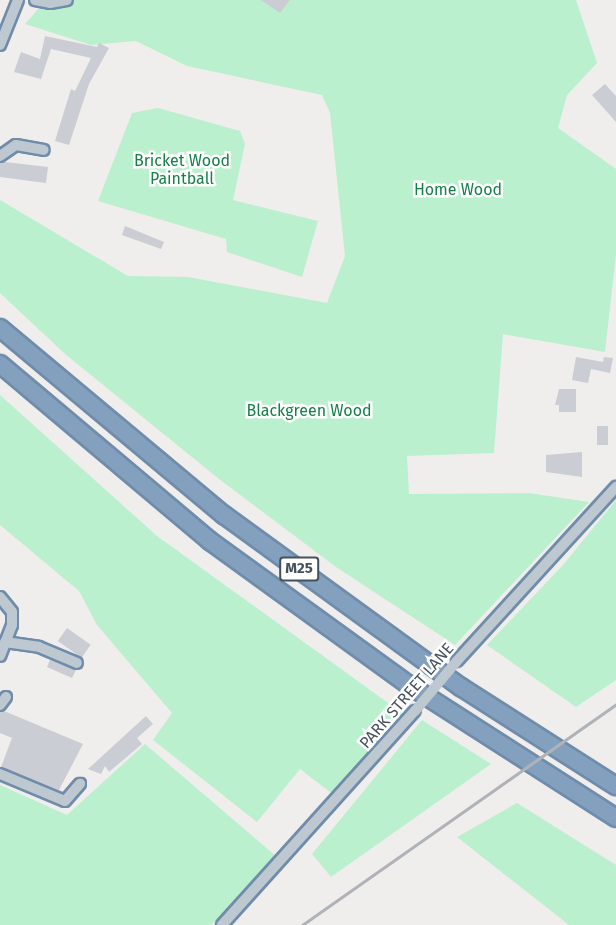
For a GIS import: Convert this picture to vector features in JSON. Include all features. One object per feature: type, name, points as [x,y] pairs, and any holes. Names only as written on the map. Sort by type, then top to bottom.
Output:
[{"type":"highway","name":"M25","points":[[0,328],[224,515],[461,687],[616,786]]},
{"type":"highway","name":"M25","points":[[0,364],[210,541],[409,685],[616,818]]},
{"type":"street","points":[[0,45],[18,0]]},
{"type":"street","points":[[35,0],[50,3],[67,0]]},
{"type":"street","points":[[0,156],[16,145],[44,150]]},
{"type":"street","name":"PARK STREET LANE","points":[[222,925],[616,487]]},
{"type":"street","points":[[0,597],[12,612],[0,656]]},
{"type":"street","points":[[5,642],[39,647],[77,663]]},
{"type":"street","points":[[0,774],[65,801],[80,784]]},
{"type":"green space","points":[[46,0],[576,0],[597,63],[567,95],[558,128],[616,169],[616,254],[605,352],[503,334],[494,453],[407,456],[409,494],[529,493],[589,502],[455,645],[336,567],[219,479],[65,354],[0,293],[0,200],[128,276],[188,277],[327,303],[345,256],[330,113],[322,95],[187,66],[136,41],[91,45],[25,24]]},
{"type":"green space","name":"Bricket Wood Paintball","points":[[158,108],[240,131],[245,144],[233,200],[318,221],[302,277],[227,252],[226,239],[98,201],[132,113]]},
{"type":"green space","points":[[0,395],[157,536],[402,713],[334,795],[300,769],[257,822],[153,740],[172,713],[97,625],[79,591],[0,525]]},
{"type":"green space","points":[[616,500],[616,680],[576,707],[487,645],[563,565]]},
{"type":"green space","points":[[422,720],[491,764],[331,877],[312,854]]},
{"type":"green space","points":[[145,744],[277,857],[211,925],[0,925],[0,785],[67,815]]},
{"type":"green space","points":[[517,803],[616,865],[616,925],[569,925],[457,837]]},
{"type":"building","points":[[261,0],[290,0],[280,13]]},
{"type":"building","points":[[45,36],[97,47],[99,43],[109,48],[89,84],[69,145],[55,141],[71,89],[75,91],[91,58],[51,49],[41,79],[14,72],[21,52],[40,59]]},
{"type":"building","points":[[605,84],[616,96],[616,122],[592,95]]},
{"type":"building","points":[[0,163],[48,167],[46,183],[0,177]]},
{"type":"building","points":[[125,226],[164,242],[161,249],[122,235]]},
{"type":"building","points":[[576,357],[603,362],[604,357],[613,358],[610,373],[591,369],[588,383],[572,380]]},
{"type":"building","points":[[559,389],[576,389],[576,412],[559,412],[559,405],[555,405]]},
{"type":"building","points":[[597,426],[608,426],[608,445],[597,445]]},
{"type":"building","points":[[582,452],[582,477],[546,472],[546,455]]},
{"type":"building","points":[[67,628],[91,645],[82,658],[58,641]]},
{"type":"building","points":[[50,660],[76,670],[72,678],[47,667]]},
{"type":"building","points":[[4,711],[83,744],[59,790],[1,767],[12,738],[0,733],[0,712]]},
{"type":"building","points":[[146,716],[153,724],[137,738],[142,744],[109,772],[105,766],[101,774],[88,769]]},
{"type":"railway","points":[[302,925],[616,704]]},
{"type":"park label","name":"Home Wood","points":[[458,190]]},
{"type":"park label","name":"Blackgreen Wood","points":[[309,411]]}]
